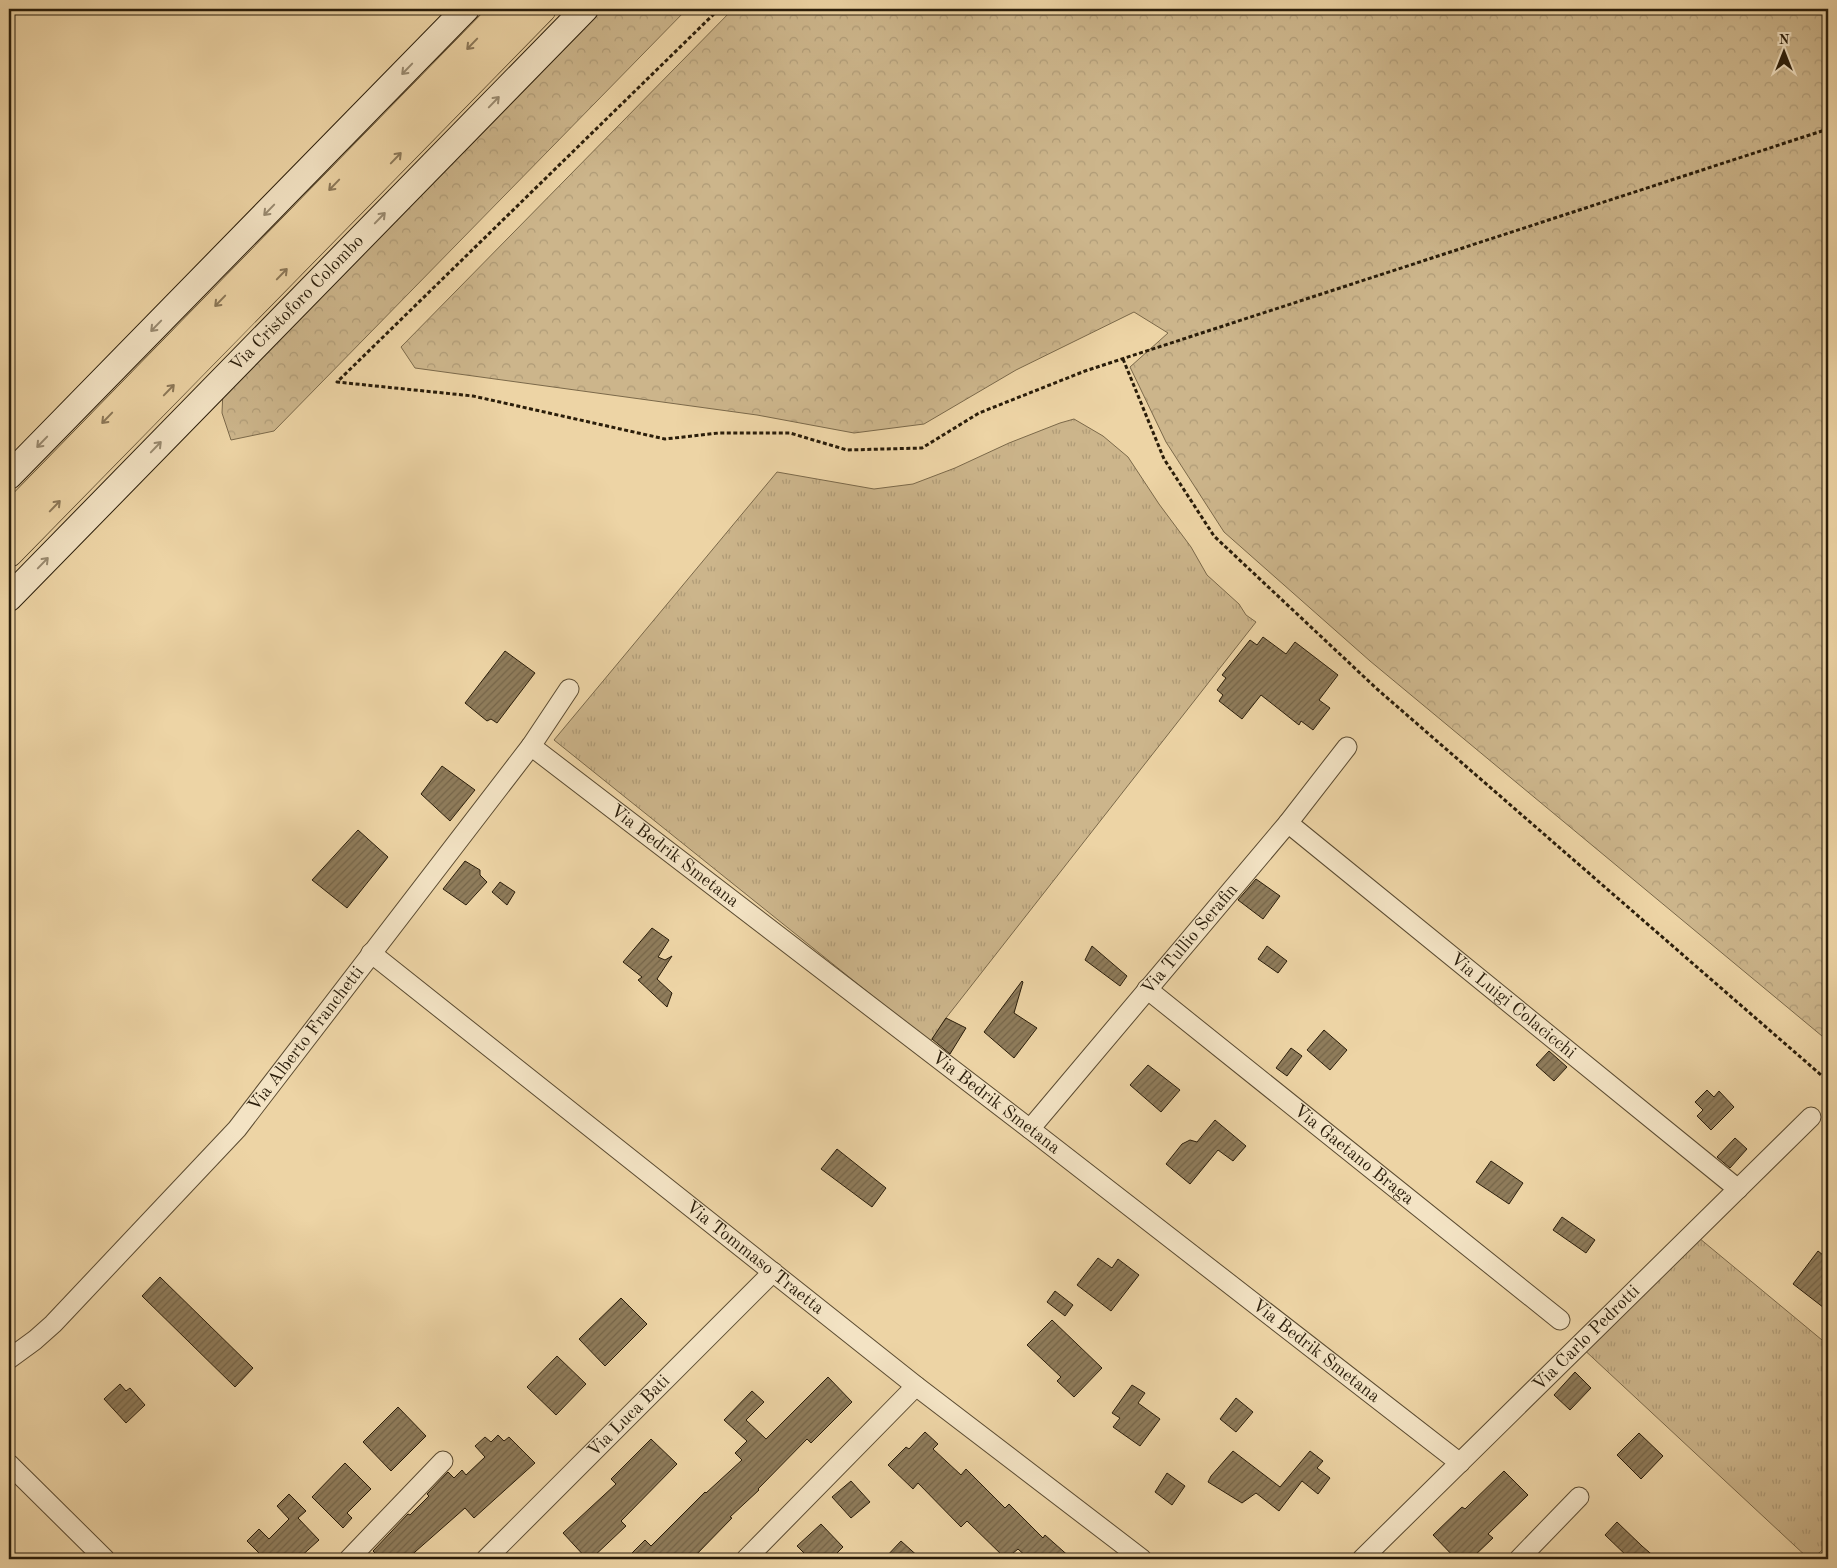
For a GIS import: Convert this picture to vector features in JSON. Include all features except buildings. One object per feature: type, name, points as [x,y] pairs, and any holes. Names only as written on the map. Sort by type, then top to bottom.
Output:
[{"type":"main road","points":[[9,518],[506,9]]},
{"type":"main road","name":"Via Cristoforo Colombo","points":[[9,553],[542,9]]},
{"type":"street","points":[[9,476],[466,9]]},
{"type":"street","name":"Via Cristoforo Colombo","points":[[9,598],[585,9]]},
{"type":"street","name":"Via Alberto Franchetti","points":[[9,1359],[35,1340],[59,1318],[237,1129],[531,746],[569,689]]},
{"type":"street","name":"Via Bedrik Smetana","points":[[531,746],[1030,1129],[1460,1463]]},
{"type":"street","name":"Via Tullio Serafin","points":[[1030,1129],[1288,823],[1347,747]]},
{"type":"street","name":"Via Luigi Colacicchi","points":[[1288,823],[1738,1188]]},
{"type":"street","name":"Via Tommaso Traetta","points":[[371,953],[916,1386],[1142,1559]]},
{"type":"street","name":"Via Gaetano Braga","points":[[1147,989],[1560,1320]]},
{"type":"street","name":"Via Carlo Pedrotti","points":[[1362,1559],[1812,1117]]},
{"type":"street","name":"Via Luca Bati","points":[[486,1559],[773,1272]]},
{"type":"street","points":[[746,1559],[916,1386]]},
{"type":"street","points":[[349,1559],[443,1462]]},
{"type":"street","points":[[9,1464],[105,1559]]},
{"type":"street","points":[[1518,1559],[1579,1496]]},
{"type":"path","points":[[719,9],[337,382],[473,396],[664,439],[720,433],[790,433],[847,450],[922,448],[979,413],[1084,372],[1828,128]]},
{"type":"path","points":[[1124,359],[1164,459],[1214,536],[1377,689],[1828,1081]]},
{"type":"green space","points":[[598,9],[687,9],[274,431],[231,440],[222,413],[223,390]]},
{"type":"green space","points":[[733,9],[1828,9],[1828,1041],[1370,661],[1224,532],[1166,442],[1130,367],[1168,333],[1134,312],[1016,370],[924,424],[854,433],[757,415],[415,368],[401,347]]},
{"type":"green space","points":[[1074,419],[1103,436],[1128,457],[1159,504],[1191,547],[1207,575],[1239,604],[1246,615],[1256,622],[946,1018],[930,1042],[554,740],[777,472],[874,489],[913,484],[955,468],[1009,443]]},
{"type":"green space","points":[[1693,1233],[1828,1345],[1828,1545],[1812,1559],[1809,1559],[1579,1345]]}]
